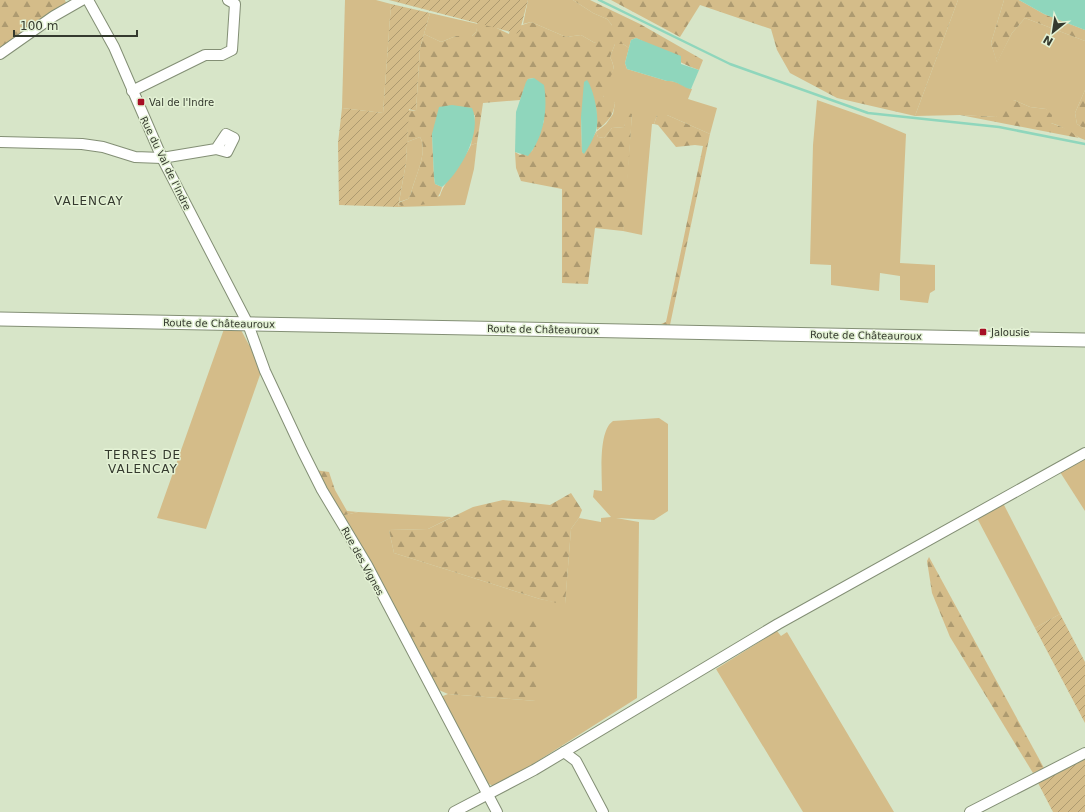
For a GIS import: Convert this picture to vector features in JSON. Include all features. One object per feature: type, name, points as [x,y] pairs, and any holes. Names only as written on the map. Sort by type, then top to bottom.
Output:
[{"type":"street","points":[[0,54],[54,16],[82,0]]},
{"type":"street","name":"Rue du Val de l'Indre","points":[[88,0],[114,47],[162,158],[248,324]]},
{"type":"street","points":[[132,91],[205,56],[222,55],[232,50],[235,4],[228,0]]},
{"type":"street","points":[[0,142],[103,146],[135,157],[162,158],[216,148]]},
{"type":"street","name":"Route de Châteauroux","points":[[0,319],[1085,340]]},
{"type":"street","name":"Rue des Vignes","points":[[248,324],[265,371],[322,490],[367,565],[469,761],[498,812]]},
{"type":"street","points":[[454,812],[534,770],[778,624],[1085,453]]},
{"type":"street","points":[[564,752],[576,761],[603,812]]},
{"type":"street","points":[[970,812],[1085,752]]},
{"type":"green space","points":[[0,0],[65,0],[66,3],[0,51]]},
{"type":"green space","points":[[345,0],[376,0],[391,4],[383,113],[342,108]]},
{"type":"green space","points":[[389,0],[528,0],[519,34]]},
{"type":"green space","points":[[528,0],[573,0],[593,13],[607,19],[612,25],[595,43],[581,35],[566,37],[531,22],[523,24]]},
{"type":"green space","points":[[573,0],[590,0],[640,24],[703,60],[699,70],[682,63],[636,38],[631,40],[629,48],[623,44],[615,44],[610,57],[613,64],[613,70],[607,83],[608,90],[603,97],[609,98],[615,103],[613,112],[607,121],[597,130],[596,107],[581,117],[582,152],[584,153],[596,132],[598,137],[604,138],[612,128],[624,127],[627,112],[632,114],[625,218],[623,231],[595,228],[588,284],[562,283],[562,189],[521,181],[516,168],[515,152],[520,155],[532,151],[544,121],[534,78],[528,79],[520,100],[483,103],[477,143],[471,145],[475,115],[432,134],[434,177],[435,184],[442,187],[440,194],[432,202],[426,204],[401,206],[398,203],[408,199],[411,194],[422,157],[423,150],[420,137],[407,142],[408,110],[416,111],[420,48],[424,34],[441,42],[456,36],[472,36],[476,32],[478,19],[509,34],[510,29],[531,22],[566,37],[581,35],[595,43],[600,29],[612,25],[607,19],[593,13]]},
{"type":"green space","points":[[611,0],[958,0],[915,116],[837,98],[790,73],[777,50],[771,29],[700,5],[680,37]]},
{"type":"green space","points":[[958,0],[1004,0],[991,43],[997,62],[1012,33],[1025,18],[1085,41],[1085,90],[1075,113],[1077,124],[1085,129],[1085,140],[1051,123],[1046,109],[1030,107],[1014,100],[996,117],[960,115],[915,116]]},
{"type":"green space","points":[[1004,0],[1019,0],[1044,14],[1085,30],[1085,41],[1025,18],[1012,33],[997,63],[991,43]]},
{"type":"green space","points":[[391,4],[430,13],[420,48],[416,111],[409,109],[406,163],[398,207],[339,205],[338,143],[342,108],[383,113]]},
{"type":"green space","points":[[430,13],[478,24],[476,32],[472,36],[456,36],[441,42],[424,34]]},
{"type":"green space","points":[[615,44],[623,44],[629,48],[625,63],[627,69],[671,81],[692,89],[688,99],[717,108],[710,134],[667,115],[657,115],[654,124],[652,124],[642,235],[623,231],[632,114],[626,121],[624,127],[612,128],[604,138],[598,137],[596,132],[606,124],[613,114],[615,103],[603,98],[606,84],[613,69],[610,57]]},
{"type":"green space","points":[[1085,90],[1085,129],[1077,124],[1075,113]]},
{"type":"green space","points":[[817,100],[871,119],[906,134],[900,263],[935,265],[935,290],[930,293],[928,303],[900,300],[900,276],[880,273],[879,291],[831,285],[831,265],[810,264],[813,145]]},
{"type":"green space","points":[[1014,100],[1030,107],[1046,109],[1052,115],[1051,123],[1067,129],[1079,138],[960,115],[996,117],[1001,104]]},
{"type":"green space","points":[[657,115],[667,115],[710,134],[670,325],[661,324],[666,322],[703,146],[695,145],[676,147],[658,125],[654,124]]},
{"type":"green space","points":[[420,137],[423,150],[413,188],[408,199],[399,202],[406,163],[407,142]]},
{"type":"green space","points":[[477,143],[474,169],[465,205],[398,207],[399,203],[401,206],[440,196],[445,184],[464,158],[471,145]]},
{"type":"green space","points":[[224,329],[241,330],[249,345],[254,348],[261,372],[206,529],[157,518]]},
{"type":"green space","points":[[659,418],[668,424],[668,511],[654,520],[616,518],[639,522],[637,698],[500,785],[493,786],[485,782],[438,698],[448,694],[536,701],[400,622],[341,516],[358,512],[452,517],[428,529],[389,530],[394,553],[540,599],[565,604],[571,529],[579,518],[601,522],[601,518],[611,517],[593,497],[594,490],[602,491],[602,453],[608,426],[613,421]]},
{"type":"green space","points":[[1085,455],[1085,511],[1060,472]]},
{"type":"green space","points":[[315,470],[329,472],[335,490],[347,511],[358,512],[341,516]]},
{"type":"green space","points":[[571,493],[582,510],[579,518],[571,529],[565,605],[540,599],[394,553],[389,530],[428,529],[473,507],[503,500],[550,505]]},
{"type":"green space","points":[[1003,503],[1060,614],[1035,628],[977,518]]},
{"type":"green space","points":[[929,557],[1044,768],[1033,773],[950,637],[932,593],[927,561]]},
{"type":"green space","points":[[1060,614],[1085,662],[1085,723],[1035,628]]},
{"type":"green space","points":[[539,621],[536,701],[448,694],[432,687],[400,622]]},
{"type":"green space","points":[[777,631],[781,636],[787,632],[894,812],[803,812],[716,669]]},
{"type":"green space","points":[[1085,756],[1085,812],[1053,812],[1037,781]]},
{"type":"shaded area","points":[[1019,0],[1085,0],[1085,30],[1044,14]]},
{"type":"shaded area","points":[[636,38],[681,56],[681,64],[699,70],[691,89],[671,81],[627,69],[625,63],[631,40]]},
{"type":"shaded area","points":[[534,78],[544,85],[545,113],[544,122],[538,140],[528,156],[515,152],[516,112],[526,82],[528,79]]},
{"type":"shaded area","points":[[587,80],[592,90],[596,105],[597,126],[588,149],[584,154],[582,152],[581,117],[584,82]]},
{"type":"shaded area","points":[[452,105],[472,108],[475,118],[474,128],[468,151],[456,172],[442,187],[435,184],[432,134],[439,107]]},
{"type":"waterway","points":[[599,0],[730,64],[868,113],[999,127],[1085,144]]},
{"type":"place","name":"Val de l'Indre","points":[[141,102]]},
{"type":"place","name":"Jalousie","points":[[983,332]]},
{"type":"district","name":"VALENCAY","points":[[89,201]]},
{"type":"district","name":"TERRES DE VALENCAY","points":[[143,462]]}]
